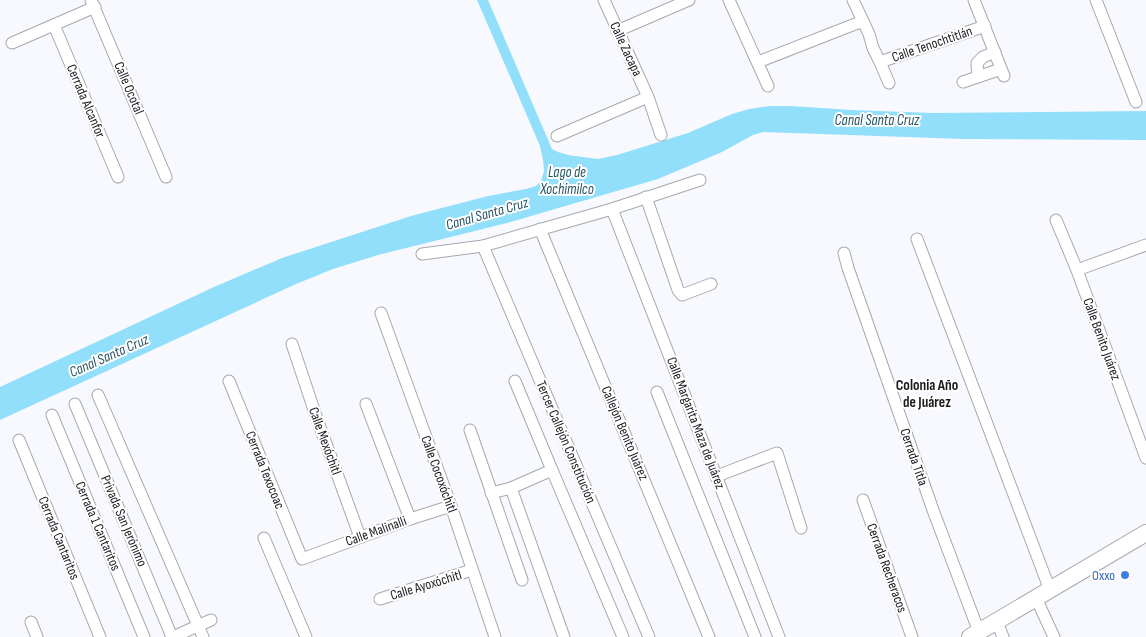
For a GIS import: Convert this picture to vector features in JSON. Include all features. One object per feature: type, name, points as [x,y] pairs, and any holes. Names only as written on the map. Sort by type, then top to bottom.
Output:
[{"type":"main road","points":[[974,634],[1000,629],[1043,594],[1146,533]]},
{"type":"street","name":"Calle Zacapa","points":[[604,0],[648,97],[661,135]]},
{"type":"street","points":[[617,31],[689,0]]},
{"type":"street","points":[[729,0],[768,86]]},
{"type":"street","points":[[853,0],[889,84]]},
{"type":"street","points":[[1096,0],[1136,102]]},
{"type":"street","points":[[962,82],[1003,72],[977,1]]},
{"type":"street","points":[[12,43],[54,25],[93,4]]},
{"type":"street","name":"Calle Ocotal","points":[[93,4],[166,177]]},
{"type":"street","points":[[758,62],[863,21]]},
{"type":"street","name":"Cerrada Alcanfor","points":[[54,25],[118,177]]},
{"type":"street","name":"Calle Tenochtitlán","points":[[880,62],[985,26]]},
{"type":"street","points":[[978,77],[977,63],[983,57],[995,52]]},
{"type":"street","points":[[557,136],[648,97]]},
{"type":"street","points":[[422,254],[484,246],[612,209],[700,180]]},
{"type":"street","points":[[646,197],[678,290],[682,295],[711,284]]},
{"type":"street","name":"Calle Margarita Maza de Juárez","points":[[612,209],[779,637]]},
{"type":"street","name":"Calle Benito Juárez","points":[[1056,220],[1077,270],[1146,458]]},
{"type":"street","name":"Callejón Benito Juárez","points":[[540,230],[710,637]]},
{"type":"street","points":[[917,239],[1043,594],[1054,637]]},
{"type":"street","points":[[1077,270],[1146,245]]},
{"type":"street","name":"Tercer Callejón Constitución","points":[[484,246],[649,637]]},
{"type":"street","name":"Cerrada Titla","points":[[844,253],[974,634]]},
{"type":"street","name":"Calle Cocoxóchitl","points":[[381,313],[451,506],[495,637]]},
{"type":"street","name":"Calle Mexóchitl","points":[[292,344],[360,537]]},
{"type":"street","name":"Cerrada Texocoac","points":[[229,381],[302,559]]},
{"type":"street","points":[[514,381],[622,637]]},
{"type":"street","points":[[657,392],[755,637]]},
{"type":"street","points":[[98,395],[203,637]]},
{"type":"street","name":"Privada San Jerónimo","points":[[75,404],[172,637]]},
{"type":"street","points":[[366,404],[410,519]]},
{"type":"street","name":"Cerrada 1 Cantaritos","points":[[52,415],[144,637]]},
{"type":"street","points":[[470,430],[522,580]]},
{"type":"street","name":"Cerrada Cantaritos","points":[[19,440],[100,637]]},
{"type":"street","points":[[717,476],[777,453],[801,528]]},
{"type":"street","points":[[492,493],[510,488],[552,470]]},
{"type":"street","points":[[510,488],[564,637]]},
{"type":"street","name":"Cerrada Recheracos","points":[[862,500],[912,637]]},
{"type":"street","name":"Calle Malinalli","points":[[302,559],[451,506]]},
{"type":"street","points":[[264,538],[306,637]]},
{"type":"street","name":"Calle Ayoxóchitl","points":[[380,599],[472,570]]},
{"type":"street","points":[[172,637],[211,620]]},
{"type":"street","points":[[31,622],[37,637]]},
{"type":"water","name":"Lago de Xochimilco","points":[[477,0],[488,0],[552,149],[568,155],[598,159],[617,155],[688,133],[732,114],[770,106],[933,113],[1146,111],[1146,140],[963,139],[763,132],[753,135],[722,152],[658,179],[507,223],[378,255],[333,269],[296,284],[0,420],[0,387],[214,287],[282,258],[411,216],[536,186],[541,181],[544,171],[540,146]]},
{"type":"place","name":"Oxxo","points":[[1125,575]]},
{"type":"district","name":"Colonia Año de Juárez","points":[[927,394]]},
{"type":"water label","name":"Canal Santa Cruz","points":[[877,120]]},
{"type":"water label","name":"Canal Santa Cruz","points":[[487,214]]},
{"type":"water label","name":"Canal Santa Cruz","points":[[109,356]]}]
